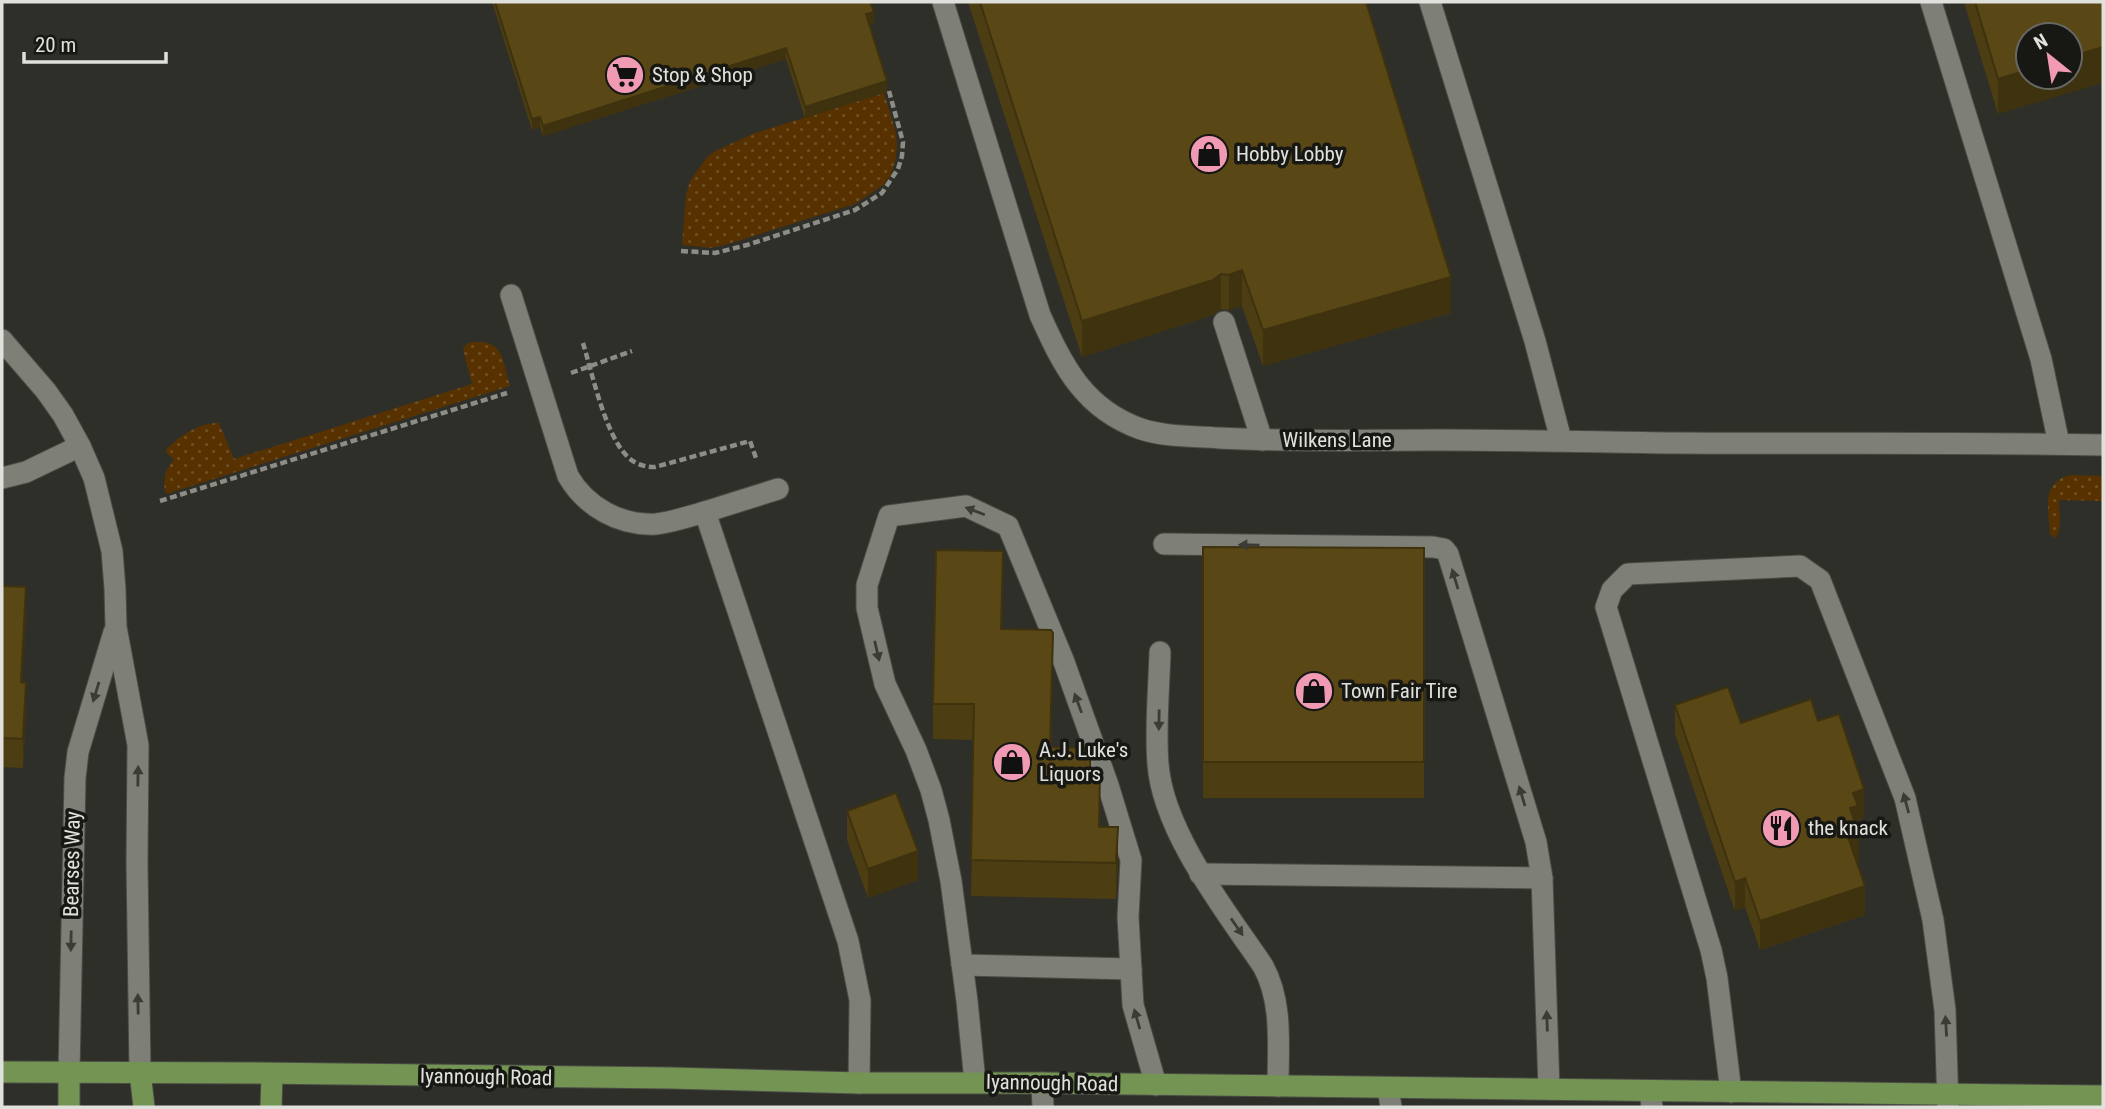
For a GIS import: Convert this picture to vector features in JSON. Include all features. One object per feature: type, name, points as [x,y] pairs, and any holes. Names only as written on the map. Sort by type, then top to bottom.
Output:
[{"type":"main road","name":"Iyannough Road","points":[[2,1072],[1279,1086],[1389,1098],[1549,1089],[1651,1099],[1731,1091],[1949,1101],[2103,1096]]},
{"type":"main road","name":"Bearses Way","points":[[139,1072],[144,1107]]},
{"type":"main road","name":"Bearses Way","points":[[69,1073],[69,1107]]},
{"type":"main road","points":[[271,1107],[272,1075]]},
{"type":"street","name":"Wilkens Lane","points":[[943,2],[1040,315],[1075,383],[1108,413],[1139,428],[1174,435],[1262,440],[2103,445]]},
{"type":"street","points":[[1430,2],[1535,341],[1561,440]]},
{"type":"street","points":[[1931,2],[2041,359],[2059,444]]},
{"type":"street","points":[[511,295],[568,475],[577,491],[590,503],[622,520],[656,524],[773,491]]},
{"type":"street","points":[[1224,322],[1262,440]]},
{"type":"street","name":"Bearses Way","points":[[2,340],[64,415],[94,478],[112,551],[116,627],[138,745],[139,1072]]},
{"type":"street","points":[[2,478],[26,472],[80,446]]},
{"type":"street","points":[[975,1082],[951,881],[931,790],[916,750],[885,684],[867,608],[867,585],[889,516],[966,506],[1008,526],[1064,662],[1108,785],[1131,860],[1128,917],[1133,1005],[1156,1085]]},
{"type":"street","points":[[705,512],[848,941],[860,1000],[859,1083]]},
{"type":"street","points":[[1164,544],[1433,547],[1444,549],[1448,554],[1536,842],[1542,878],[1549,1089]]},
{"type":"street","points":[[1731,1091],[1711,950],[1606,607],[1612,590],[1628,574],[1800,566],[1820,580],[1905,798],[1933,920],[1945,1010],[1949,1101]]},
{"type":"street","name":"Bearses Way","points":[[69,1073],[75,778],[78,752],[116,627]]},
{"type":"street","points":[[1160,652],[1158,765],[1163,790],[1171,817],[1200,874],[1271,980],[1277,1008],[1279,1086]]},
{"type":"street","points":[[1200,874],[1542,878]]},
{"type":"street","points":[[962,965],[1131,969]]},
{"type":"street","points":[[1041,1083],[1043,1107]]},
{"type":"path","points":[[681,251],[715,253],[747,245],[855,209],[882,193],[898,169],[903,142],[889,91]]},
{"type":"path","points":[[583,342],[612,431],[626,455],[645,467],[655,467],[750,441],[773,491]]},
{"type":"path","points":[[564,375],[632,351]]},
{"type":"path","points":[[160,501],[508,393]]},
{"type":"shaded area","points":[[884,93],[896,133],[897,147],[891,175],[883,185],[855,204],[728,244],[711,248],[682,244],[686,195],[690,181],[707,157],[715,151],[755,133]]},
{"type":"shaded area","points":[[472,342],[491,344],[496,348],[503,360],[510,386],[166,494],[165,475],[174,460],[165,451],[189,431],[219,423],[234,459],[472,384],[463,349]]},
{"type":"shaded area","points":[[2069,475],[2103,476],[2103,501],[2059,500],[2060,525],[2055,538],[2050,534],[2048,499],[2054,485]]},
{"type":"building","name":"Stop & Shop","points":[[495,2],[870,2],[874,12],[866,14],[887,81],[805,107],[786,48],[543,126],[540,117],[532,119]]},
{"type":"building","name":"Hobby Lobby","points":[[980,2],[1366,2],[1451,277],[1263,330],[1242,270],[1229,275],[1221,274],[1213,280],[1082,321]]},
{"type":"building","points":[[1975,2],[2103,2],[2103,47],[2084,53],[2084,21],[2014,21],[2014,74],[1998,79]]},
{"type":"building","name":"Town Fair Tire","points":[[1203,547],[1424,548],[1424,762],[1203,762]]},
{"type":"building","name":"A.J. Luke's Liquors","points":[[936,550],[1003,551],[1001,629],[1051,630],[1053,633],[1050,747],[1090,748],[1090,769],[1100,769],[1099,827],[1118,827],[1116,863],[971,860],[974,704],[933,704]]},
{"type":"building","points":[[2,586],[26,587],[21,682],[26,683],[23,739],[2,738]]},
{"type":"building","name":"the knack","points":[[1728,687],[1741,723],[1811,699],[1818,721],[1839,714],[1864,789],[1853,793],[1858,806],[1850,808],[1859,834],[1848,837],[1865,886],[1760,921],[1745,878],[1735,882],[1675,705]]},
{"type":"building","points":[[896,793],[918,851],[868,869],[847,811]]},
{"type":"place","name":"Stop & Shop","points":[[625,75]]},
{"type":"place","name":"Hobby Lobby","points":[[1209,154]]},
{"type":"place","name":"Town Fair Tire","points":[[1314,691]]},
{"type":"place","name":"A.J. Luke's Liquors","points":[[1012,762]]},
{"type":"place","name":"the knack","points":[[1781,828]]}]
